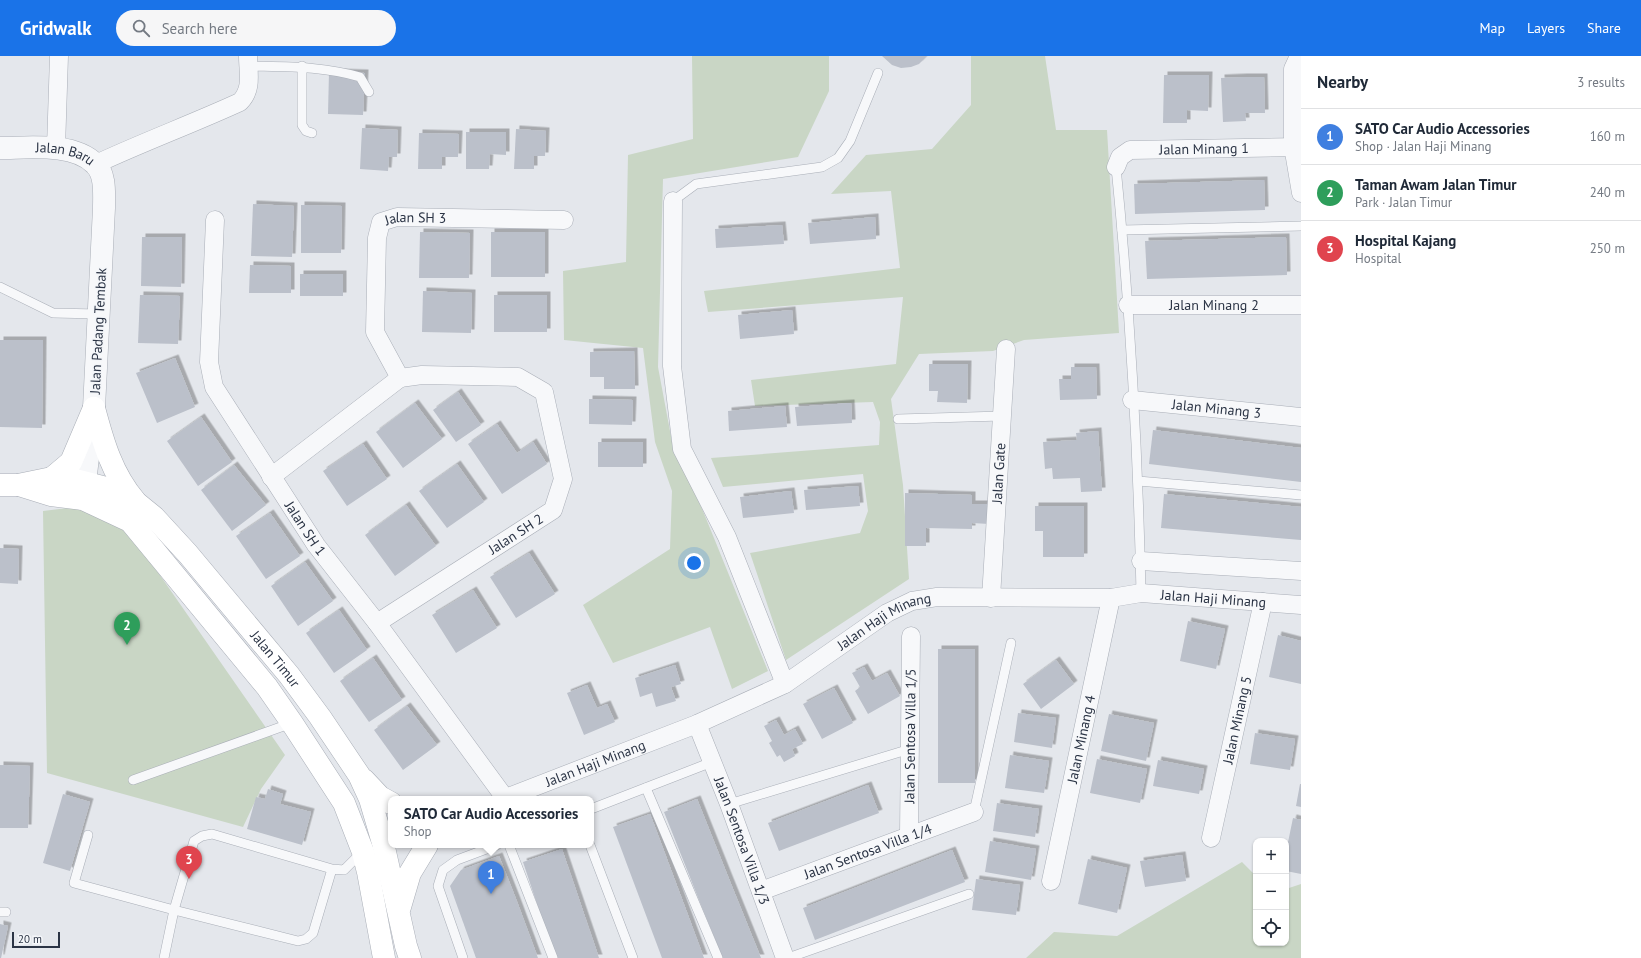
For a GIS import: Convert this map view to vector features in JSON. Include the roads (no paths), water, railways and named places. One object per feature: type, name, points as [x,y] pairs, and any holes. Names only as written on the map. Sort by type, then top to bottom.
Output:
[{"type":"main road","points":[[52,478],[70,462],[94,408]]},
{"type":"main road","points":[[94,408],[104,448],[117,476],[138,504]]},
{"type":"main road","name":"Jalan Timur","points":[[9,485],[52,478],[84,490],[130,521],[267,687],[344,803],[363,852],[384,958]]},
{"type":"main road","name":"Jalan Timur","points":[[9,485],[51,495],[102,487],[138,504],[154,516],[289,675],[320,717],[359,775],[387,841]]},
{"type":"main road","points":[[359,775],[380,797],[388,801]]},
{"type":"main road","name":"Jalan Timur","points":[[388,848],[399,912],[410,958]]},
{"type":"main road","points":[[399,912],[410,873],[425,848]]},
{"type":"street","points":[[56,148],[59,56]]},
{"type":"street","points":[[1293,60],[1301,193]]},
{"type":"street","name":"Jalan Baru","points":[[0,148],[56,148],[70,150],[96,164],[140,144],[192,124],[240,102],[246,96],[249,89],[248,61]]},
{"type":"street","name":"Jalan Minang 1","points":[[1116,167],[1120,157],[1130,150],[1297,146]]},
{"type":"street","name":"Jalan Padang Tembak","points":[[84,490],[94,408],[104,194],[103,178],[96,164]]},
{"type":"street","points":[[673,201],[672,366],[682,449],[727,537],[785,684]]},
{"type":"street","name":"Jalan SH 3","points":[[400,378],[375,332],[377,238],[381,222],[396,217],[564,220]]},
{"type":"street","name":"Jalan SH 1","points":[[215,220],[209,362],[214,387],[316,545],[377,623],[502,796]]},
{"type":"street","name":"Jalan Minang 2","points":[[1128,305],[1301,305]]},
{"type":"street","name":"Jalan Gate","points":[[991,598],[1006,349]]},
{"type":"street","name":"Jalan SH 2","points":[[377,623],[553,510],[563,479],[544,392],[518,377],[422,375],[400,378]]},
{"type":"street","points":[[271,477],[400,378]]},
{"type":"street","name":"Jalan Minang 3","points":[[1132,400],[1301,417]]},
{"type":"street","points":[[1141,561],[1301,571]]},
{"type":"street","name":"Jalan Haji Minang","points":[[512,796],[697,724],[785,684],[887,613],[912,601],[937,597],[1111,598],[1142,593],[1301,605]]},
{"type":"street","name":"Jalan Minang 4","points":[[1051,881],[1111,598]]},
{"type":"street","name":"Jalan Minang 5","points":[[1211,838],[1263,602]]},
{"type":"street","name":"Jalan Sentosa Villa 1/5","points":[[909,836],[911,636]]},
{"type":"street","name":"Jalan Sentosa Villa 1/3","points":[[697,724],[787,958]]},
{"type":"street","name":"Jalan Sentosa Villa 1/4","points":[[761,891],[974,812]]},
{"type":"street","points":[[363,852],[387,841]]},
{"type":"lane","points":[[248,61],[302,66],[344,72],[360,76],[369,92]]},
{"type":"lane","points":[[302,66],[302,125],[306,130],[312,133]]},
{"type":"lane","points":[[673,201],[696,184],[822,167],[838,158],[850,141],[878,73]]},
{"type":"lane","points":[[1116,167],[1128,305],[1132,400],[1138,481],[1142,593]]},
{"type":"lane","points":[[1122,230],[1301,226]]},
{"type":"lane","points":[[0,287],[53,312],[98,314]]},
{"type":"lane","points":[[898,419],[1002,416]]},
{"type":"lane","points":[[1138,481],[1301,495]]},
{"type":"lane","points":[[974,812],[1012,643]]},
{"type":"lane","points":[[133,780],[292,723]]},
{"type":"lane","points":[[729,804],[910,749]]},
{"type":"lane","points":[[594,808],[712,762]]},
{"type":"lane","points":[[646,788],[718,958]]},
{"type":"lane","points":[[164,958],[174,910],[194,841],[202,836],[212,834],[332,869],[344,870],[363,852]]},
{"type":"lane","points":[[88,835],[74,883],[298,942],[306,939],[313,933],[332,869]]},
{"type":"lane","points":[[463,958],[438,886],[443,870],[457,860],[489,848]]},
{"type":"lane","points":[[510,848],[553,958]]},
{"type":"lane","points":[[591,848],[633,958]]},
{"type":"lane","points":[[787,958],[969,894]]},
{"type":"place","name":"Taman Awam Jalan Timur","points":[[127,645]]},
{"type":"place","name":"Hospital Kajang","points":[[189,879]]},
{"type":"place","name":"SATO Car Audio Accessories","points":[[491,894]]}]
